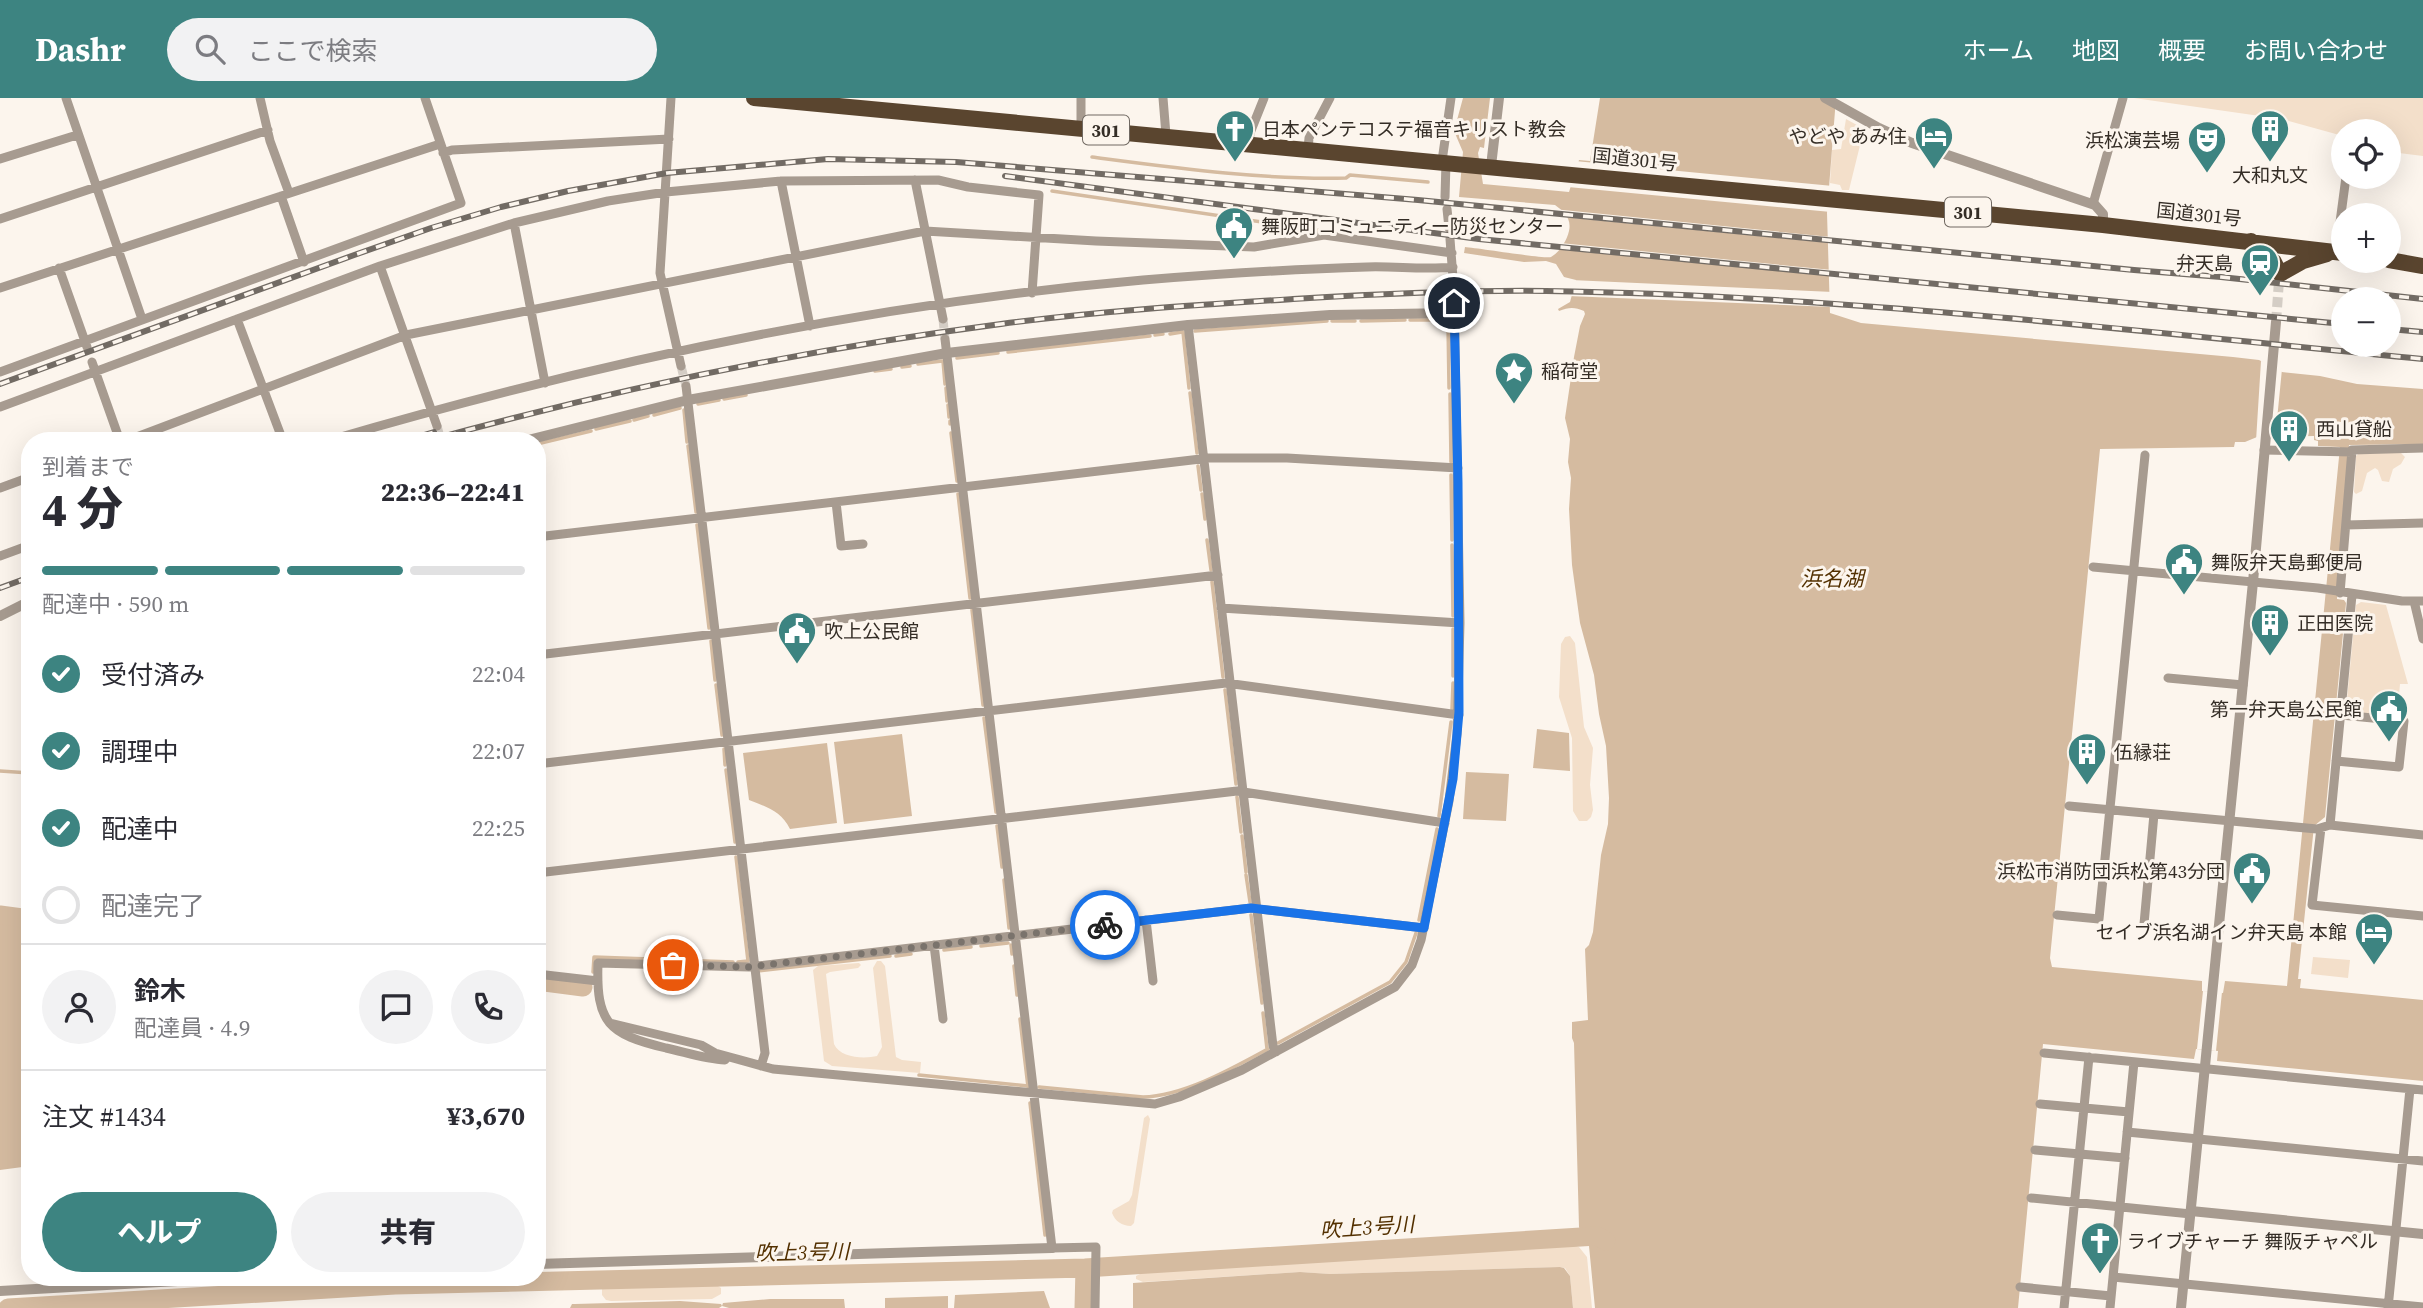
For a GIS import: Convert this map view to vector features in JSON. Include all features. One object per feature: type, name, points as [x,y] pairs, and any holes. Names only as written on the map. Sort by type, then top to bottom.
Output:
[{"type":"highway","name":"国道301号","points":[[754,98],[2103,225],[2331,252]]},
{"type":"highway","points":[[2251,241],[2274,262],[2279,277],[2303,261],[2331,255]]},
{"type":"highway","points":[[2401,262],[2423,266]]},
{"type":"street","points":[[66,98],[142,320]]},
{"type":"street","points":[[260,98],[304,262]]},
{"type":"street","points":[[0,372],[86,343],[461,203],[425,98]]},
{"type":"street","points":[[671,98],[660,273],[681,366]]},
{"type":"street","points":[[1081,98],[1081,127]]},
{"type":"street","points":[[1163,98],[1166,135]]},
{"type":"street","points":[[1249,144],[1250,133],[1264,98]]},
{"type":"street","points":[[1308,149],[1309,138],[1329,98]]},
{"type":"street","points":[[1445,197],[1451,98]]},
{"type":"street","points":[[1487,166],[1499,98]]},
{"type":"street","points":[[1825,98],[1912,143],[2093,204],[2099,207],[2103,214],[2103,225]]},
{"type":"street","points":[[2093,204],[2123,98]]},
{"type":"street","points":[[0,219],[268,130]]},
{"type":"street","points":[[0,159],[77,135]]},
{"type":"street","points":[[0,288],[285,195],[442,148],[452,150],[669,139]]},
{"type":"street","points":[[915,180],[943,319]]},
{"type":"street","points":[[0,407],[380,266],[514,223],[608,201],[666,192],[781,181],[915,180],[956,182],[968,187],[1039,195],[1032,293]]},
{"type":"street","points":[[781,181],[810,326]]},
{"type":"street","points":[[1447,209],[1449,228]]},
{"type":"street","points":[[514,223],[545,383]]},
{"type":"street","points":[[150,432],[405,335],[925,230],[1036,238],[1254,247],[1324,235],[1451,253]]},
{"type":"street","points":[[1450,239],[1454,278]]},
{"type":"street","points":[[380,266],[437,426]]},
{"type":"street","points":[[358,432],[433,410],[678,352],[941,304],[1143,280],[1368,267],[1453,267]]},
{"type":"street","points":[[59,268],[86,343]]},
{"type":"street","points":[[1424,928],[1257,909],[755,966],[598,962],[600,1007],[610,1023],[701,1045],[715,1053],[761,1066],[1143,1104],[1168,1101],[1222,1080],[1395,987],[1412,965],[1424,928],[1453,779],[1458,715],[1460,622],[1454,297]]},
{"type":"street","points":[[546,436],[688,400],[947,353],[1188,325],[1329,315],[1454,313]]},
{"type":"street","points":[[237,319],[280,432]]},
{"type":"street","points":[[2181,1308],[2276,322]]},
{"type":"street","points":[[1188,325],[1273,1046],[1276,1052]]},
{"type":"street","points":[[945,339],[1052,1248]]},
{"type":"street","points":[[92,362],[117,432]]},
{"type":"street","points":[[686,386],[765,1053],[761,1066]]},
{"type":"street","points":[[2265,446],[2339,452],[2423,448]]},
{"type":"street","points":[[2339,593],[2351,452]]},
{"type":"street","points":[[2057,915],[2099,919],[2145,455]]},
{"type":"street","points":[[546,536],[1204,459],[1287,457],[1458,468]]},
{"type":"street","points":[[0,488],[21,480]]},
{"type":"street","points":[[836,502],[841,546],[863,544]]},
{"type":"street","points":[[2346,525],[2423,523]]},
{"type":"street","points":[[0,556],[21,548]]},
{"type":"street","points":[[2094,567],[2419,601],[2423,639]]},
{"type":"street","points":[[546,654],[1218,575]]},
{"type":"street","points":[[2352,595],[2336,761],[2322,828],[2312,905],[2423,916]]},
{"type":"street","points":[[0,616],[21,605]]},
{"type":"street","points":[[1222,608],[1460,622]]},
{"type":"street","points":[[2168,678],[2243,685]]},
{"type":"street","points":[[546,763],[1230,684],[1458,715]]},
{"type":"street","points":[[2341,715],[2417,723]]},
{"type":"street","points":[[2336,761],[2399,767],[2404,721]]},
{"type":"street","points":[[546,872],[1243,792],[1445,824]]},
{"type":"street","points":[[2069,806],[2302,828],[2423,835]]},
{"type":"street","points":[[2144,923],[2154,814]]},
{"type":"street","points":[[1146,920],[1153,981]]},
{"type":"street","points":[[934,946],[943,1019]]},
{"type":"street","points":[[546,975],[598,981]]},
{"type":"street","points":[[2043,1053],[2423,1090]]},
{"type":"street","points":[[2064,1308],[2089,1057]]},
{"type":"street","points":[[2110,1308],[2134,1062]]},
{"type":"street","points":[[2388,1306],[2410,1089]]},
{"type":"street","points":[[2040,1104],[2129,1112]]},
{"type":"street","points":[[2127,1132],[2423,1161]]},
{"type":"street","points":[[2035,1150],[2125,1158]]},
{"type":"street","points":[[2031,1198],[2423,1234]]},
{"type":"street","points":[[546,1264],[1096,1247],[1095,1308]]},
{"type":"street","points":[[2113,1277],[2388,1306],[2423,1307]]},
{"type":"street","points":[[0,1291],[89,1286]]},
{"type":"street","points":[[2020,1287],[2111,1296]]},
{"type":"shaded area","points":[[2134,98],[2423,98],[2423,156],[2401,153],[2401,119],[2331,119],[2331,133],[2281,119]]},
{"type":"shaded area","points":[[1846,119],[1864,129],[1849,190],[1842,190],[1840,185],[1830,183],[1832,150],[1841,149]]},
{"type":"shaded area","points":[[2400,452],[2405,457],[2401,464],[2393,469],[2389,482],[2382,481],[2375,468],[2367,473],[2362,491],[2356,494],[2354,492],[2356,456],[2359,453]]},
{"type":"shaded area","points":[[2361,602],[2386,605],[2408,684],[2400,684],[2397,717],[2346,710],[2356,605]]},
{"type":"shaded area","points":[[1570,636],[1575,643],[1584,727],[1593,748],[1590,785],[1593,810],[1587,821],[1579,821],[1573,811],[1572,738],[1559,697],[1561,644],[1565,637]]},
{"type":"shaded area","points":[[2313,957],[2350,960],[2348,978],[2311,974]]},
{"type":"shaded area","points":[[877,961],[881,961],[885,966],[896,1057],[921,1062],[920,1073],[832,1066],[824,1061],[813,970],[818,966],[861,965],[858,968],[826,974],[834,1044],[847,1055],[872,1057],[877,1056],[882,1047],[873,968]]},
{"type":"shaded area","points":[[1148,1115],[1150,1119],[1134,1223],[1128,1226],[1119,1222],[1112,1213],[1129,1201],[1132,1195],[1144,1118]]},
{"type":"shaded area","points":[[1571,1245],[1579,1247],[1587,1257],[1592,1308],[1573,1308],[1570,1276],[1565,1268],[1560,1267],[1330,1274],[1300,1272],[1143,1282],[1136,1279],[1136,1276],[1142,1273]]},
{"type":"shaded area","points":[[712,1282],[721,1288],[721,1294],[712,1299],[611,1301],[602,1295],[602,1289],[611,1284]]},
{"type":"water","name":"浜名湖","points":[[1463,98],[1490,98],[1484,148],[1480,147],[1478,153],[1483,184],[1569,192],[1579,160],[1590,161],[1600,98],[1836,98],[1827,213],[1830,313],[1861,323],[2259,360],[2282,372],[2357,384],[2423,389],[2423,444],[2349,445],[2337,599],[2346,603],[2325,817],[2314,826],[2298,979],[2301,979],[2300,988],[2423,1000],[2423,1081],[2217,1061],[2218,1051],[2196,1049],[2194,1059],[2043,1044],[2018,1308],[1595,1308],[1589,1246],[1585,1243],[1579,1227],[1572,1022],[1588,1020],[1585,949],[1593,932],[1609,798],[1606,746],[1594,675],[1580,623],[1572,565],[1569,509],[1571,478],[1568,462],[1570,439],[1565,418],[1574,357],[1585,314],[1575,308],[1559,311],[1558,309],[1570,302],[1576,280],[1564,277],[1556,264],[1464,253],[1465,247],[1551,257],[1563,246],[1570,226],[1566,215],[1555,205],[1459,197],[1463,152],[1454,131]],"holes":[[[2314,436],[2314,440],[2318,441],[2318,446],[2340,447],[2287,986],[2225,981],[2223,993],[2202,991],[2202,981],[2052,967],[2050,958],[2100,449],[2234,447],[2235,442],[2245,442],[2257,437]]]},
{"type":"water","points":[[1537,729],[1569,733],[1570,771],[1533,768]]},
{"type":"water","points":[[902,734],[912,816],[844,824],[834,742]]},
{"type":"water","points":[[827,743],[837,823],[790,829],[778,814],[749,800],[743,753]]},
{"type":"water","points":[[1466,772],[1509,774],[1506,821],[1463,819]]},
{"type":"water","points":[[0,923],[21,926],[21,1167],[0,1170]]},
{"type":"water","points":[[1560,1267],[1570,1276],[1573,1308],[1133,1308],[1133,1283],[1300,1272],[1330,1274]]},
{"type":"water","points":[[1044,1291],[1050,1308],[954,1308],[955,1295]]},
{"type":"water","points":[[948,1296],[948,1308],[885,1308],[885,1298]]},
{"type":"water","points":[[770,1299],[844,1299],[845,1308],[722,1306],[723,1303]]},
{"type":"water","points":[[680,1301],[722,1306],[570,1308],[572,1304]]},
{"type":"pier","points":[[1575,161],[1833,186],[1831,212],[1568,187]]},
{"type":"pier","points":[[1553,209],[1831,237],[1832,243],[1563,217],[1561,212]]},
{"type":"pier","points":[[1560,243],[1832,270],[1833,276],[1555,249]]},
{"type":"pier","points":[[1571,280],[1833,292],[1833,307],[1568,296]]},
{"type":"pier","points":[[2261,361],[2270,362],[2282,369],[2275,440],[2256,441]]},
{"type":"pier","points":[[2203,991],[2222,992],[2216,1051],[2197,1049]]},
{"type":"waterway","points":[[1092,157],[1251,175],[1314,178],[1346,178],[1350,175],[1428,182]]},
{"type":"waterway","points":[[1052,191],[1323,231]]},
{"type":"waterway","points":[[1361,321],[1405,320]]},
{"type":"waterway","points":[[1410,320],[1445,320],[1448,323],[1449,388]]},
{"type":"waterway","points":[[1195,331],[1327,321]]},
{"type":"waterway","points":[[1332,321],[1355,321]]},
{"type":"waterway","points":[[1170,334],[1182,332]]},
{"type":"waterway","points":[[1183,332],[1189,388]]},
{"type":"waterway","points":[[1155,335],[1163,334]]},
{"type":"waterway","points":[[1008,352],[1150,336]]},
{"type":"waterway","points":[[957,358],[998,353]]},
{"type":"waterway","points":[[918,364],[942,361]]},
{"type":"waterway","points":[[943,361],[945,384]]},
{"type":"waterway","points":[[902,367],[910,366]]},
{"type":"waterway","points":[[875,371],[891,369]]},
{"type":"waterway","points":[[946,388],[947,401]]},
{"type":"waterway","points":[[1190,393],[1197,453]]},
{"type":"waterway","points":[[1450,394],[1451,462]]},
{"type":"waterway","points":[[724,399],[746,395]]},
{"type":"waterway","points":[[698,404],[719,400]]},
{"type":"waterway","points":[[948,405],[949,417]]},
{"type":"waterway","points":[[654,415],[680,408]]},
{"type":"waterway","points":[[684,410],[687,442]]},
{"type":"waterway","points":[[634,420],[648,416]]},
{"type":"waterway","points":[[596,429],[630,421]]},
{"type":"waterway","points":[[546,442],[591,431]]},
{"type":"waterway","points":[[951,433],[957,481]]},
{"type":"waterway","points":[[688,446],[696,512]]},
{"type":"waterway","points":[[1198,466],[1201,490]]},
{"type":"waterway","points":[[1451,475],[1452,540]]},
{"type":"waterway","points":[[958,494],[970,598]]},
{"type":"waterway","points":[[1202,494],[1205,519]]},
{"type":"waterway","points":[[697,525],[709,628]]},
{"type":"waterway","points":[[1207,540],[1211,570]]},
{"type":"waterway","points":[[1452,545],[1453,616]]},
{"type":"waterway","points":[[1212,582],[1223,677]]},
{"type":"waterway","points":[[972,610],[983,705]]},
{"type":"waterway","points":[[1453,629],[1453,676]]},
{"type":"waterway","points":[[711,641],[715,680]]},
{"type":"waterway","points":[[1452,709],[1453,683]]},
{"type":"waterway","points":[[716,685],[722,735]]},
{"type":"waterway","points":[[1225,690],[1236,784]]},
{"type":"waterway","points":[[984,718],[996,812]]},
{"type":"waterway","points":[[1439,816],[1451,722]]},
{"type":"waterway","points":[[724,749],[725,765]]},
{"type":"waterway","points":[[726,770],[735,842]]},
{"type":"waterway","points":[[0,771],[21,772]]},
{"type":"waterway","points":[[1237,797],[1241,832]]},
{"type":"waterway","points":[[997,826],[1002,867]]},
{"type":"waterway","points":[[1419,920],[1437,829]]},
{"type":"waterway","points":[[1242,836],[1246,872]]},
{"type":"waterway","points":[[736,857],[748,961],[738,962]]},
{"type":"waterway","points":[[1246,875],[1250,902]]},
{"type":"waterway","points":[[1004,880],[1009,928]]},
{"type":"waterway","points":[[0,915],[21,918]]},
{"type":"waterway","points":[[1251,915],[1262,1003]]},
{"type":"waterway","points":[[1278,1043],[1390,982],[1406,962],[1416,933]]},
{"type":"waterway","points":[[981,946],[1008,943]]},
{"type":"waterway","points":[[1011,945],[1012,954]]},
{"type":"waterway","points":[[944,950],[971,947]]},
{"type":"waterway","points":[[896,956],[911,954]]},
{"type":"waterway","points":[[758,971],[890,956]]},
{"type":"waterway","points":[[593,972],[594,957],[733,962]]},
{"type":"waterway","points":[[1014,966],[1017,995]]},
{"type":"waterway","points":[[546,982],[583,987]]},
{"type":"waterway","points":[[1263,1013],[1267,1049]]},
{"type":"waterway","points":[[1020,1019],[1028,1087]]},
{"type":"waterway","points":[[1039,1087],[1143,1097],[1159,1095],[1208,1080],[1268,1049]]},
{"type":"waterway","points":[[919,1075],[1028,1086]]},
{"type":"waterway","points":[[1030,1103],[1045,1235]]},
{"type":"waterway","name":"吹上3号川","points":[[546,1281],[1085,1268],[1597,1236],[1606,1241]]},
{"type":"waterway","name":"吹上3号川","points":[[1136,1259],[1136,1265]]},
{"type":"waterway","name":"吹上3号川","points":[[1048,1262],[1049,1269]]},
{"type":"waterway","points":[[1084,1308],[1085,1268]]},
{"type":"waterway","name":"吹上3号川","points":[[8,1308],[378,1286]]},
{"type":"tunnel","points":[[1453,278],[1454,297]]},
{"type":"tunnel","points":[[2276,322],[2279,281]]},
{"type":"tunnel","points":[[943,319],[945,339]]},
{"type":"tunnel","points":[[681,366],[686,386]]},
{"type":"tunnel","points":[[437,426],[439,432]]},
{"type":"railway","points":[[0,384],[357,254],[501,207],[568,191],[667,173],[828,159],[956,162],[1418,200],[2423,299]]},
{"type":"railway","points":[[1005,176],[1479,239],[2331,323]]},
{"type":"railway","points":[[461,432],[712,372],[929,334],[1110,312],[1388,294],[1546,291],[1766,299],[1985,316],[2423,359]]},
{"type":"railway","points":[[2401,330],[2423,332]]},
{"type":"railway","points":[[0,588],[21,580]]},
{"type":"way so far","points":[[673,965],[749,967],[1105,925]]},
{"type":"place","name":"日本ペンテコステ福音キリスト教会","points":[[1235,163]]},
{"type":"place","name":"大和丸文","points":[[2270,163]]},
{"type":"place","name":"やどや あみ住","points":[[1934,170]]},
{"type":"place","name":"浜松演芸場","points":[[2207,174]]},
{"type":"place","name":"舞阪町コミュニティー防災センター","points":[[1234,260]]},
{"type":"place","name":"弁天島","points":[[2260,297]]},
{"type":"place","name":"稲荷堂","points":[[1514,405]]},
{"type":"place","name":"西山貸船","points":[[2289,463]]},
{"type":"place","name":"舞阪弁天島郵便局","points":[[2184,596]]},
{"type":"place","name":"正田医院","points":[[2270,657]]},
{"type":"place","name":"吹上公民館","points":[[797,665]]},
{"type":"place","name":"第一弁天島公民館","points":[[2389,743]]},
{"type":"place","name":"伍縁荘","points":[[2087,786]]},
{"type":"place","name":"浜松市消防団浜松第43分団","points":[[2252,905]]},
{"type":"place","name":"セイブ浜名湖イン弁天島 本館","points":[[2374,966]]},
{"type":"place","name":"ライブチャーチ 舞阪チャペル","points":[[2100,1275]]},
{"type":"route","points":[[1105,925],[1251,908],[1424,928],[1453,779],[1459,712],[1460,622],[1454,303]]}]
